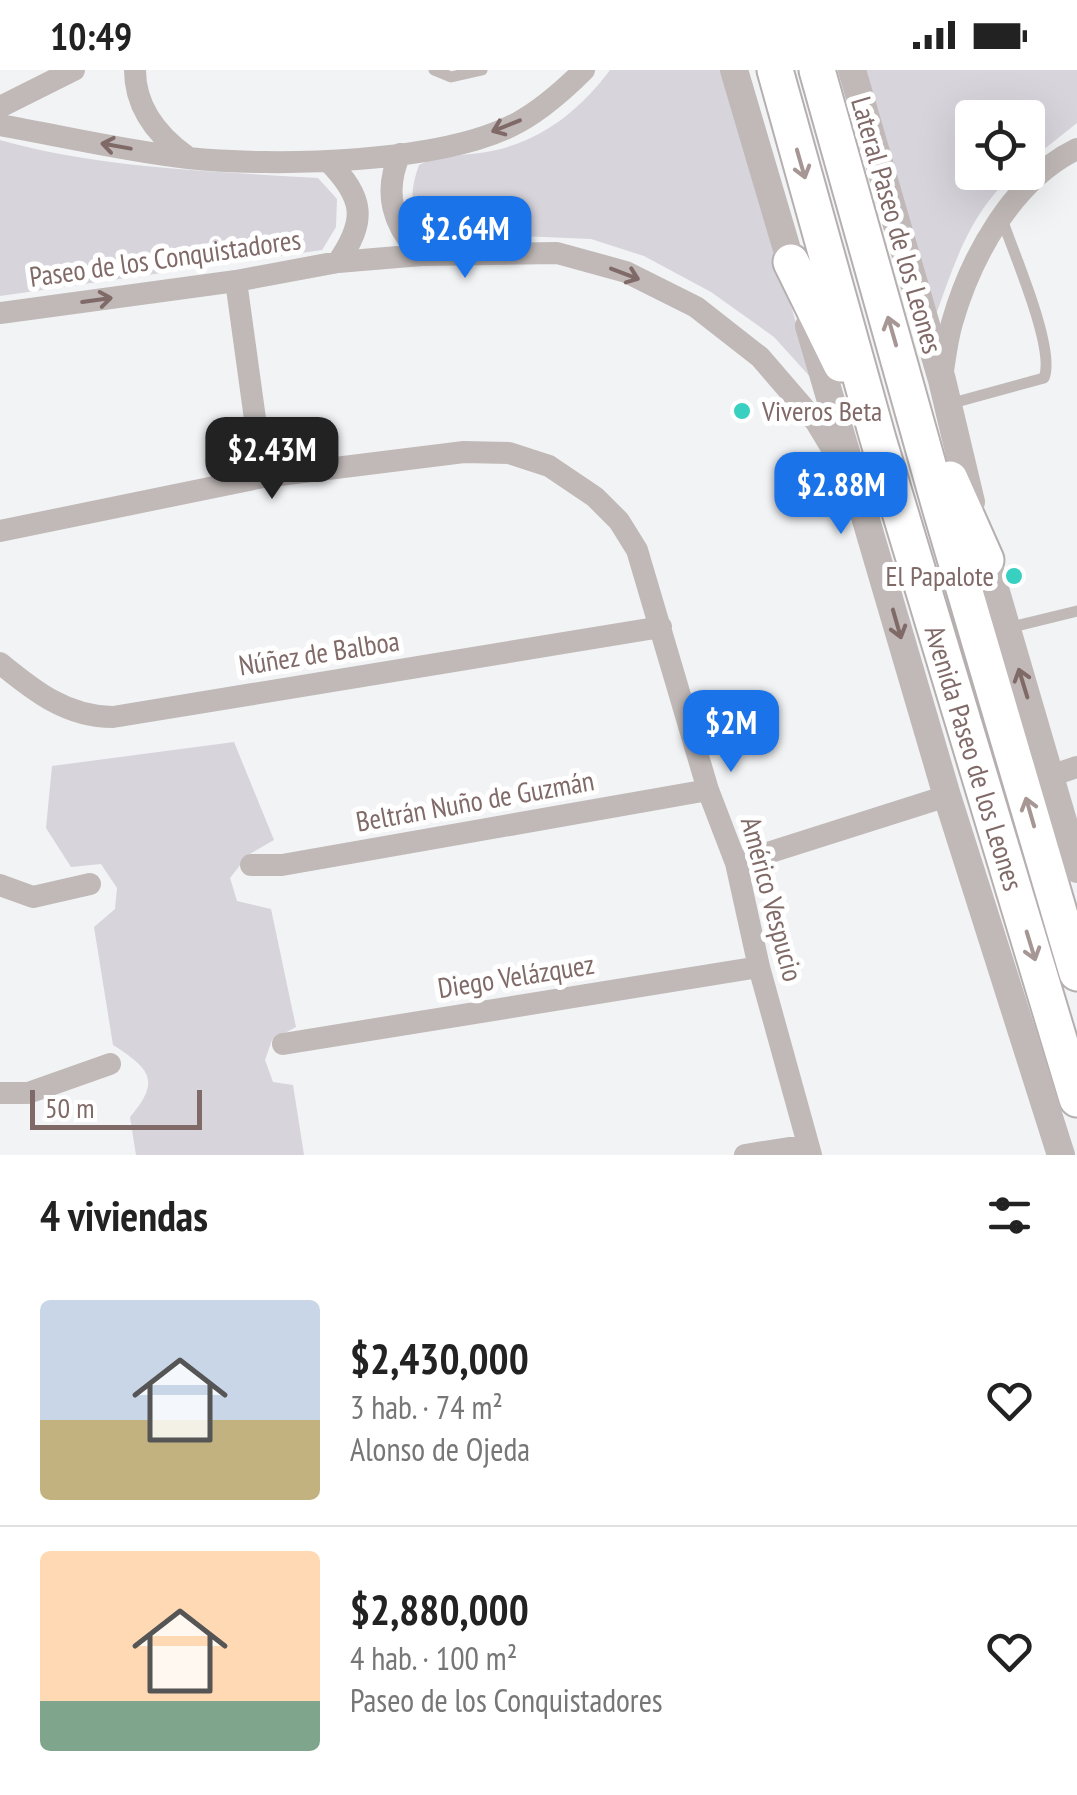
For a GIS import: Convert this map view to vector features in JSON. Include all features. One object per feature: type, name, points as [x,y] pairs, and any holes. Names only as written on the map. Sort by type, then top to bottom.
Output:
[{"type":"main road","name":"Avenida Paseo de los Leones","points":[[775,70],[878,439],[1077,1099]]},
{"type":"main road","name":"Avenida Paseo de los Leones","points":[[817,70],[932,390],[940,507],[1077,973]]},
{"type":"main road","points":[[791,262],[878,439]]},
{"type":"main road","points":[[932,390],[986,560]]},
{"type":"street","points":[[0,107],[74,70]]},
{"type":"street","points":[[135,70],[148,117],[172,146],[189,158]]},
{"type":"street","points":[[0,125],[189,158],[329,162],[400,154],[464,141],[516,124],[560,94],[584,70]]},
{"type":"street","points":[[734,70],[947,796],[1061,1155]]},
{"type":"street","name":"Lateral Paseo de los Leones","points":[[852,70],[932,390]]},
{"type":"street","points":[[932,390],[950,326],[973,267],[1022,190],[1054,160],[1077,149]]},
{"type":"street","points":[[400,154],[390,181],[392,209],[403,234],[422,255]]},
{"type":"street","name":"Paseo de los Conquistadores","points":[[329,162],[347,181],[359,210],[353,240],[338,262]]},
{"type":"street","name":"Paseo de los Conquistadores","points":[[0,313],[236,281],[338,262],[422,255],[557,254],[626,272],[696,307],[760,357],[816,422],[859,495]]},
{"type":"street","points":[[236,281],[263,476]]},
{"type":"street","name":"Américo Vespucio","points":[[0,531],[263,476],[464,452],[509,453],[549,466],[584,488],[620,521],[636,550],[708,790],[736,863],[759,967],[810,1150]]},
{"type":"street","points":[[986,560],[1007,629],[1064,772],[1077,869]]},
{"type":"street","name":"Núñez de Balboa","points":[[0,663],[63,707],[94,717],[113,717],[660,628]]},
{"type":"street","name":"Beltrán Nuño de Guzmán","points":[[251,865],[282,865],[708,790]]},
{"type":"street","points":[[736,863],[947,796]]},
{"type":"street","points":[[0,885],[33,897],[90,884]]},
{"type":"street","name":"Diego Velázquez","points":[[283,1044],[759,967]]},
{"type":"street","points":[[0,1093],[28,1093],[110,1064]]},
{"type":"street","points":[[744,1155],[810,1150]]},
{"type":"lane","points":[[434,70],[451,77],[482,70]]},
{"type":"lane","points":[[932,390],[1044,378],[1048,367],[1038,319],[1002,219]]},
{"type":"lane","points":[[1007,629],[1077,611]]},
{"type":"shaded area","points":[[610,70],[721,70],[813,380],[774,337],[711,292],[644,256],[591,239],[421,232],[412,199],[419,165],[500,149],[537,135],[584,100]]},
{"type":"shaded area","points":[[864,70],[1077,70],[1077,123],[1045,148],[1045,100],[955,100],[955,190],[998,190],[974,223],[934,320]]},
{"type":"shaded area","points":[[0,140],[118,163],[318,178],[337,199],[336,227],[322,250],[0,296]]},
{"type":"shaded area","points":[[234,742],[274,840],[248,855],[230,878],[237,901],[271,909],[296,1027],[272,1040],[265,1060],[273,1082],[293,1085],[304,1155],[136,1155],[130,1117],[146,1093],[147,1076],[143,1068],[113,1045],[94,927],[115,909],[117,888],[101,864],[71,867],[46,828],[52,766]]},
{"type":"place","name":"Viveros Beta","points":[[742,411]]},
{"type":"place","name":"El Papalote","points":[[1014,576]]}]
